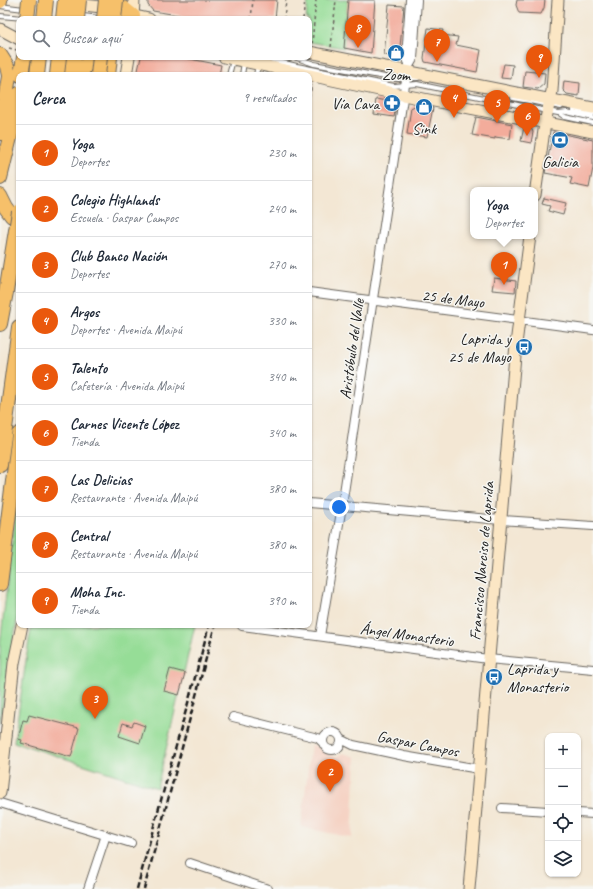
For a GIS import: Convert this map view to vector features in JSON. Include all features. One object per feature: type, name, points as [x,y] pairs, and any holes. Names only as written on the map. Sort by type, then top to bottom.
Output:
[{"type":"highway","points":[[44,16],[46,0]]},
{"type":"highway","points":[[63,16],[65,0]]},
{"type":"highway","points":[[0,133],[9,76],[4,51]]},
{"type":"highway","points":[[21,72],[22,60]]},
{"type":"highway","points":[[37,72],[39,60]]},
{"type":"highway","points":[[108,72],[110,60]]},
{"type":"highway","points":[[74,68],[95,66]]},
{"type":"highway","points":[[0,178],[12,133],[16,111]]},
{"type":"highway","points":[[0,196],[10,217],[6,292],[0,324]]},
{"type":"highway","points":[[0,465],[16,348]]},
{"type":"highway","points":[[5,424],[16,385]]},
{"type":"highway","points":[[0,584],[16,458]]},
{"type":"street","name":"Aristóbulo del Valle","points":[[320,636],[342,506],[406,79],[410,0]]},
{"type":"street","name":"Aristóbulo del Valle","points":[[406,79],[413,59],[417,0]]},
{"type":"street","points":[[536,187],[545,123],[551,107],[558,0]]},
{"type":"street","points":[[83,8],[102,11]]},
{"type":"street","points":[[125,12],[139,16]]},
{"type":"street","points":[[0,29],[16,31]]},
{"type":"street","points":[[0,29],[16,38]]},
{"type":"street","points":[[0,38],[16,40]]},
{"type":"street","points":[[312,56],[330,56],[545,123],[593,132]]},
{"type":"street","points":[[126,72],[128,60]]},
{"type":"street","points":[[244,60],[263,63],[295,72]]},
{"type":"street","points":[[312,74],[406,79],[551,107],[593,108]]},
{"type":"street","name":"Francisco Narciso de Laprida","points":[[469,889],[518,320],[530,239]]},
{"type":"street","name":"25 de Mayo","points":[[312,292],[593,330]]},
{"type":"street","points":[[312,503],[501,520],[593,526]]},
{"type":"street","points":[[0,793],[3,738],[14,663],[21,628]]},
{"type":"street","name":"Ángel Monasterio","points":[[258,628],[488,659],[593,669]]},
{"type":"street","points":[[233,716],[321,738],[329,750],[334,750],[340,742],[340,736],[335,732],[329,732],[321,738]]},
{"type":"street","name":"Gaspar Campos","points":[[340,742],[404,756],[479,769]]},
{"type":"street","points":[[0,803],[131,843]]},
{"type":"street","points":[[502,808],[545,811]]},
{"type":"street","points":[[581,813],[593,814]]},
{"type":"street","points":[[88,889],[106,835]]},
{"type":"street","points":[[190,863],[268,889]]},
{"type":"street","points":[[247,889],[256,885]]},
{"type":"lane","points":[[0,6],[26,11]]},
{"type":"lane","points":[[83,8],[102,11]]},
{"type":"lane","points":[[0,16],[26,11]]},
{"type":"lane","points":[[312,56],[396,79],[419,78],[494,94]]},
{"type":"lane","points":[[230,72],[236,60]]},
{"type":"lane","points":[[237,60],[241,72]]},
{"type":"lane","points":[[305,72],[310,60]]},
{"type":"lane","points":[[508,97],[551,107],[593,114]]},
{"type":"lane","points":[[551,107],[593,118]]},
{"type":"lane","points":[[551,107],[565,117],[593,123]]},
{"type":"path","points":[[252,16],[253,0]]},
{"type":"path","points":[[284,16],[286,0]]},
{"type":"path","points":[[304,16],[305,0]]},
{"type":"path","points":[[312,56],[316,0]]},
{"type":"path","points":[[330,56],[336,0]]},
{"type":"path","points":[[4,51],[16,54]]},
{"type":"shaded area","points":[[311,745],[319,747],[323,752],[337,757],[343,753],[356,757],[352,838],[301,827]]},
{"type":"green space","points":[[308,0],[348,0],[344,48],[312,43],[312,16],[306,16]]},
{"type":"green space","points":[[16,509],[16,626],[0,724],[0,645]]},
{"type":"green space","points":[[31,628],[194,628],[157,788],[14,742]]},
{"type":"building","points":[[148,0],[277,0],[275,16],[184,16],[153,11],[148,5]]},
{"type":"building","points":[[348,0],[375,0],[371,53],[344,48]]},
{"type":"building","points":[[517,0],[545,0],[544,8],[541,14],[519,13],[516,5]]},
{"type":"building","points":[[389,5],[404,6],[399,57],[384,55]]},
{"type":"building","points":[[428,28],[443,30],[442,35],[458,37],[456,45],[481,50],[477,72],[425,62],[424,58]]},
{"type":"building","points":[[140,60],[195,60],[221,65],[220,72],[138,72]]},
{"type":"building","points":[[504,64],[513,65],[511,79],[501,78]]},
{"type":"building","points":[[525,71],[545,73],[544,84],[538,89],[523,87]]},
{"type":"building","points":[[564,81],[580,83],[579,96],[567,94],[563,90]]},
{"type":"building","points":[[376,99],[394,102],[396,106],[394,117],[374,114]]},
{"type":"building","points":[[416,105],[433,108],[427,137],[407,134],[411,108]]},
{"type":"building","points":[[476,117],[512,124],[510,139],[495,137],[495,139],[472,135]]},
{"type":"building","points":[[524,127],[531,128],[533,132],[531,143],[521,141]]},
{"type":"building","points":[[553,132],[593,140],[593,168],[589,188],[570,184],[572,178],[545,173]]},
{"type":"building","points":[[544,198],[566,203],[563,215],[548,211],[550,206],[542,204]]},
{"type":"building","points":[[494,278],[516,281],[515,292],[492,290]]},
{"type":"building","points":[[170,669],[185,673],[179,695],[164,691]]},
{"type":"building","points":[[29,715],[79,728],[71,757],[21,743],[22,740],[18,739],[23,720],[27,721]]},
{"type":"building","points":[[134,722],[145,726],[140,743],[119,736],[123,723],[132,726]]},
{"type":"railway","points":[[137,889],[208,628]]},
{"type":"railway","points":[[144,889],[214,628]]},
{"type":"place","name":"Central","points":[[358,48]]},
{"type":"place","name":"Zoom","points":[[396,53]]},
{"type":"place","name":"Las Delicias","points":[[437,62]]},
{"type":"place","name":"Moha Inc.","points":[[539,78]]},
{"type":"place","name":"Vía Cava","points":[[392,103]]},
{"type":"place","name":"Sink","points":[[424,107]]},
{"type":"place","name":"Argos","points":[[454,118]]},
{"type":"place","name":"Talento","points":[[497,123]]},
{"type":"place","name":"Carnes Vicente López","points":[[527,136]]},
{"type":"place","name":"Galicia","points":[[560,140]]},
{"type":"place","name":"Yoga","points":[[504,285]]},
{"type":"place","name":"Laprida y 25 de Mayo","points":[[524,347]]},
{"type":"place","name":"Laprida y Monasterio","points":[[494,677]]},
{"type":"place","name":"Club Banco Nación","points":[[95,719]]},
{"type":"place","name":"Colegio Highlands","points":[[330,792]]}]
